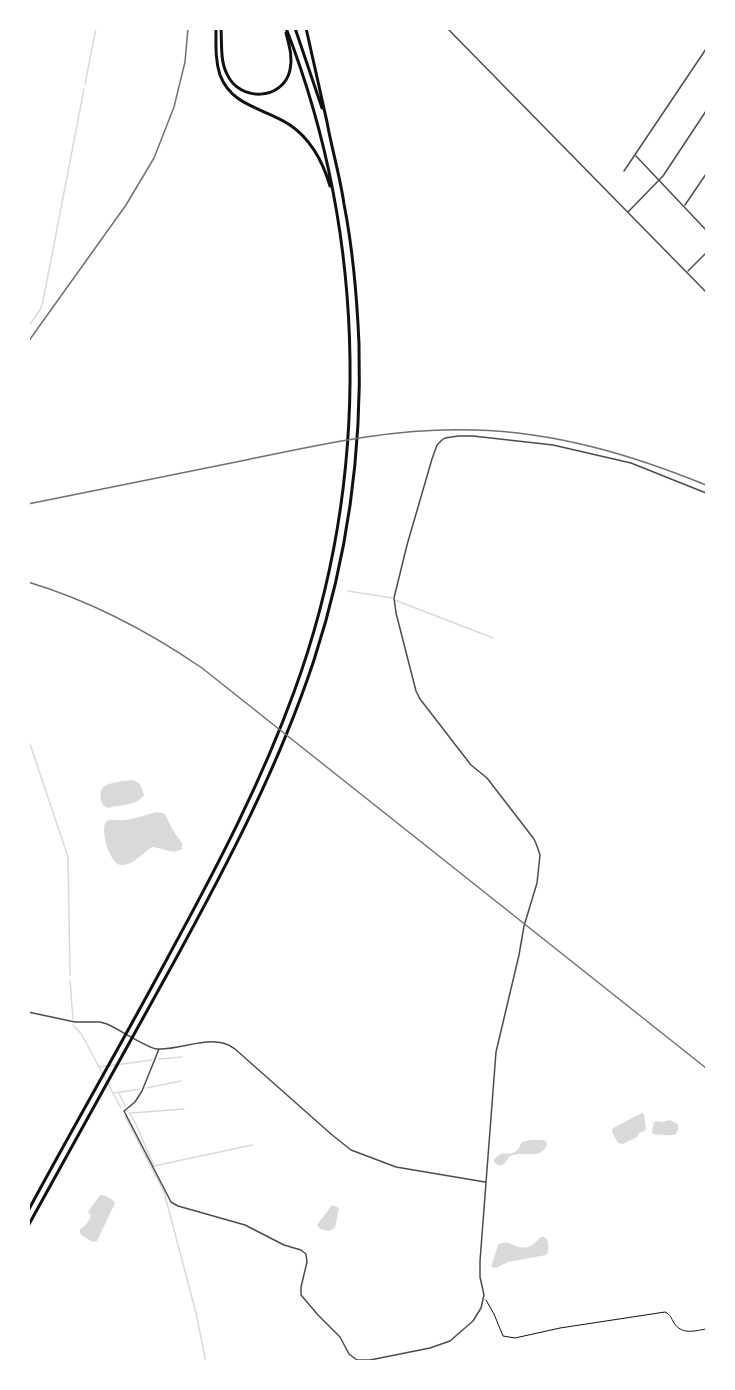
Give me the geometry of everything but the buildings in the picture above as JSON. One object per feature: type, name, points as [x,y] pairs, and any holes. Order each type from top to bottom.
[{"type":"highway","points":[[216,28],[218,68],[225,87],[240,101],[285,122],[307,139],[324,167],[335,201]]},
{"type":"highway","points":[[221,28],[224,67],[230,80],[243,92],[259,95],[276,89],[288,75],[291,54],[286,28]]},
{"type":"highway","points":[[28,1211],[214,872],[248,802],[302,672],[322,603],[337,530],[347,454],[351,359],[349,308],[335,201],[318,125],[286,28]]},
{"type":"highway","points":[[295,28],[326,121]]},
{"type":"highway","points":[[28,1226],[225,867],[255,807],[289,729],[314,658],[335,583],[347,520],[355,453],[359,343],[353,261],[344,202],[306,28]]},
{"type":"street","points":[[447,28],[706,292]]},
{"type":"street","points":[[624,171],[706,49]]},
{"type":"street","points":[[628,212],[658,181],[706,111]]},
{"type":"street","points":[[636,155],[637,159],[706,230]]},
{"type":"street","points":[[684,206],[706,174]]},
{"type":"street","points":[[687,271],[706,253]]},
{"type":"street","points":[[159,1049],[142,1091],[135,1102],[124,1111],[169,1199],[178,1206],[245,1225],[306,1254],[307,1262],[301,1295],[340,1337],[351,1356],[357,1360],[370,1360],[444,1343],[476,1317],[484,1295],[480,1269],[496,1052],[524,926],[537,883],[540,855],[524,826],[487,778],[471,765],[456,747],[416,691],[394,598],[407,545],[432,459],[440,442],[450,437],[472,436],[544,443],[631,463],[706,493]]},
{"type":"street","points":[[28,1011],[75,1022],[107,1024],[159,1049],[213,1042],[226,1044],[351,1150],[396,1167],[486,1182]]},
{"type":"path","points":[[484,1295],[503,1336],[511,1338],[665,1312],[670,1314],[675,1325],[682,1330],[690,1332],[706,1329]]},
{"type":"shaded area","points":[[132,780],[139,783],[141,787],[144,795],[141,799],[137,802],[108,808],[103,805],[101,791],[103,787]]},
{"type":"shaded area","points":[[157,812],[165,814],[182,843],[182,849],[172,851],[153,847],[126,865],[117,863],[106,845],[104,830],[107,821],[129,819]]},
{"type":"shaded area","points":[[642,1113],[646,1130],[623,1144],[618,1143],[612,1132],[613,1128]]},
{"type":"shaded area","points":[[670,1120],[678,1124],[676,1134],[656,1135],[652,1133],[654,1122]]},
{"type":"shaded area","points":[[546,1141],[547,1145],[540,1153],[515,1154],[502,1165],[494,1162],[497,1156],[513,1153],[522,1142]]},
{"type":"shaded area","points":[[100,1195],[108,1197],[115,1203],[97,1241],[93,1242],[81,1235],[80,1229],[88,1221],[91,1215],[88,1212]]},
{"type":"shaded area","points":[[332,1205],[339,1208],[335,1228],[329,1231],[320,1229],[317,1225]]},
{"type":"shaded area","points":[[541,1237],[548,1241],[546,1255],[508,1262],[496,1268],[491,1267],[498,1245],[506,1242],[524,1248]]},
{"type":"waterway","points":[[85,84],[96,28]]},
{"type":"waterway","points":[[28,327],[40,310],[43,301],[84,89]]},
{"type":"waterway","points":[[28,367],[28,373]]},
{"type":"waterway","points":[[348,591],[392,598]]},
{"type":"waterway","points":[[395,600],[493,638]]},
{"type":"waterway","points":[[28,738],[68,857],[70,975]]},
{"type":"waterway","points":[[70,981],[73,1019]]},
{"type":"waterway","points":[[73,1025],[82,1035],[121,1108]]},
{"type":"waterway","points":[[159,1059],[182,1057]]},
{"type":"waterway","points":[[99,1067],[152,1060]]},
{"type":"waterway","points":[[146,1088],[181,1081]]},
{"type":"waterway","points":[[114,1093],[140,1089]]},
{"type":"waterway","points":[[119,1093],[125,1106]]},
{"type":"waterway","points":[[131,1113],[184,1109]]},
{"type":"waterway","points":[[129,1113],[154,1166],[252,1145]]},
{"type":"waterway","points":[[125,1116],[164,1192],[196,1313],[206,1362]]},
{"type":"railway","points":[[28,342],[126,205],[154,158],[174,107],[185,62],[188,28]]},
{"type":"railway","points":[[28,504],[331,443],[388,434],[445,430],[504,432],[564,440],[622,455],[706,485]]},
{"type":"railway","points":[[28,582],[74,598],[118,618],[202,668],[706,1068]]}]
